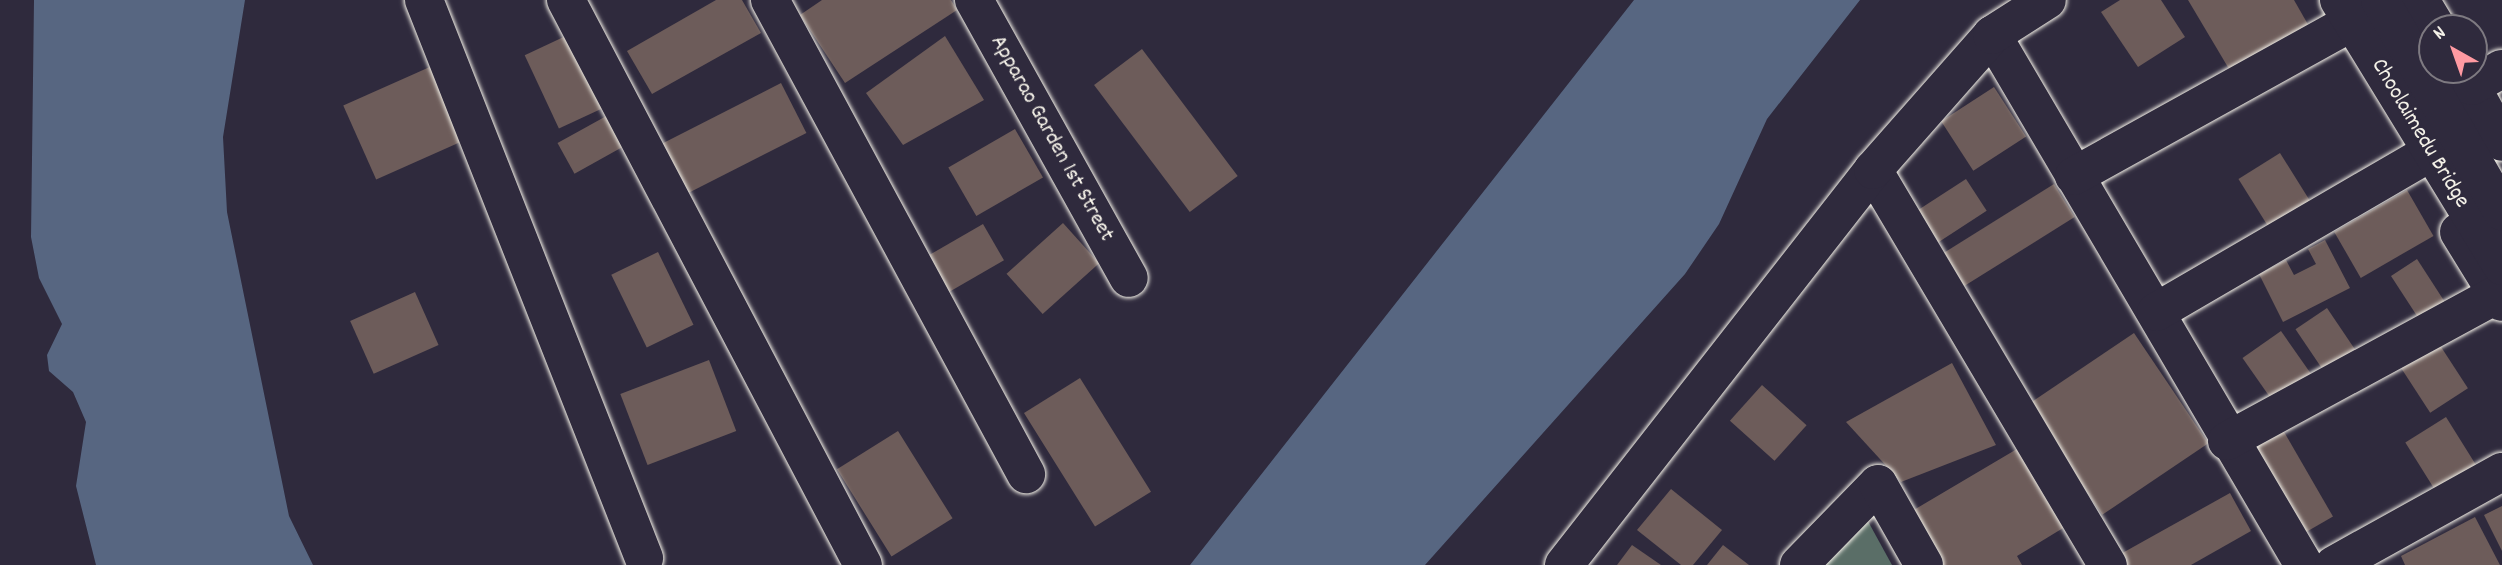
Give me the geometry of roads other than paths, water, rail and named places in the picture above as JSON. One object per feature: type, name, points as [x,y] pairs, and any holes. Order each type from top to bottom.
[{"type":"street","points":[[424,0],[645,558]]},
{"type":"street","points":[[566,0],[863,565]]},
{"type":"street","points":[[770,0],[1026,474]]},
{"type":"street","name":"Apparao Garden 1st Street","points":[[974,0],[1129,278]]},
{"type":"street","points":[[1564,565],[1873,170],[1993,36],[2047,0]]},
{"type":"street","points":[[2380,0],[2502,211]]},
{"type":"street","points":[[2074,176],[2333,10],[2415,161],[2500,287],[2227,441]]},
{"type":"street","name":"Choolaimedu Bridge","points":[[2333,10],[2500,287]]},
{"type":"street","points":[[1993,36],[2156,312],[2227,441],[2304,565]]},
{"type":"street","points":[[2482,84],[2502,142]]},
{"type":"street","points":[[2156,312],[2415,161]]},
{"type":"street","points":[[1873,170],[2108,565]]},
{"type":"street","points":[[2334,565],[2502,472]]},
{"type":"street","points":[[1799,565],[1878,484],[1924,565]]},
{"type":"water","points":[[34,0],[245,0],[223,137],[227,212],[289,516],[313,565],[96,565],[76,486],[86,422],[73,392],[49,371],[47,355],[62,324],[39,278],[31,237]]},
{"type":"water","points":[[1634,0],[1860,0],[1767,119],[1719,224],[1685,274],[1425,565],[1190,565]]}]
